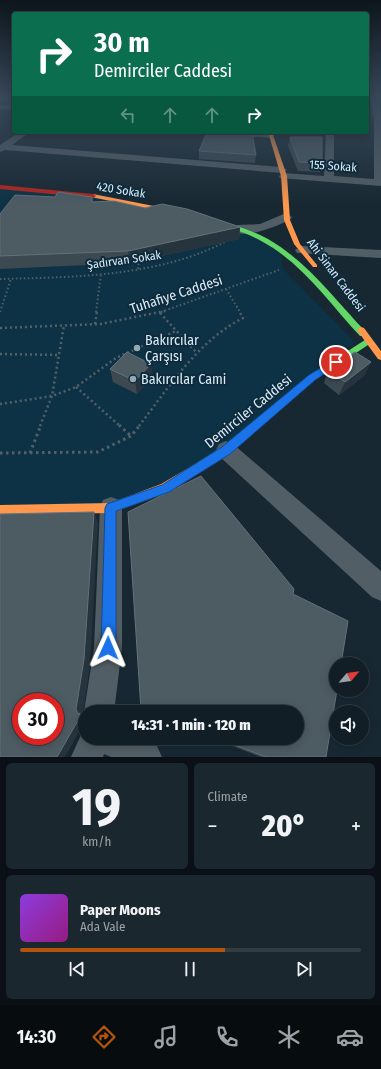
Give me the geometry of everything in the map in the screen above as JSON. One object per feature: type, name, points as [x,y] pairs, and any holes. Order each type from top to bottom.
[{"type":"street","points":[[3,145],[22,134]]},
{"type":"street","name":"Ahi Sinan Caddesi","points":[[271,134],[283,173],[286,217],[297,244],[349,311],[366,337],[381,356]]},
{"type":"street","points":[[329,179],[330,134]]},
{"type":"street","points":[[380,134],[380,183]]},
{"type":"street","name":"155 Sokak","points":[[3,145],[380,183]]},
{"type":"street","name":"420 Sokak","points":[[0,187],[41,190],[113,200],[194,217],[259,236],[274,245],[297,264],[342,314],[366,337]]},
{"type":"street","points":[[240,230],[262,228],[286,217]]},
{"type":"street","points":[[302,250],[381,254]]},
{"type":"street","name":"Demirciler Caddesi","points":[[0,510],[111,508],[165,488],[226,450],[312,378],[366,337]]},
{"type":"street","points":[[226,450],[381,588]]},
{"type":"street","points":[[100,705],[108,648],[111,508]]},
{"type":"street","points":[[87,757],[92,745]]},
{"type":"street","points":[[121,745],[146,757]]},
{"type":"path","name":"Şadırvan Sokak","points":[[0,279],[101,274],[138,269],[184,259],[218,248],[240,230]]},
{"type":"path","points":[[138,269],[139,255]]},
{"type":"path","name":"Tuhafiye Caddesi","points":[[0,328],[96,324],[133,320],[160,313],[283,269]]},
{"type":"path","points":[[96,324],[101,274]]},
{"type":"path","points":[[0,312],[11,279]]},
{"type":"path","points":[[0,452],[98,452],[131,436],[196,353],[232,323],[243,318],[226,289]]},
{"type":"path","points":[[160,313],[196,353]]},
{"type":"path","points":[[30,453],[52,396],[64,325]]},
{"type":"path","points":[[0,404],[52,396],[76,387],[116,358],[176,331]]},
{"type":"path","points":[[0,354],[60,355]]},
{"type":"path","points":[[76,387],[131,436]]},
{"type":"shaded area","points":[[0,187],[113,200],[259,236],[281,255],[283,269],[355,342],[226,450],[111,508],[0,510]]},
{"type":"building","points":[[206,134],[252,134],[256,155],[199,151]]},
{"type":"building","points":[[290,137],[322,137],[322,163],[299,162]]},
{"type":"building","points":[[58,192],[92,197],[92,202],[114,201],[145,208],[162,204],[187,209],[240,227],[128,251],[0,256],[0,214],[15,195],[55,197]]},
{"type":"building","points":[[127,352],[151,364],[135,381],[110,369]]},
{"type":"building","points":[[355,352],[371,362],[345,382],[328,370]]},
{"type":"building","points":[[201,476],[294,589],[293,594],[348,621],[342,657],[329,657],[329,697],[336,697],[335,705],[329,705],[329,739],[326,757],[266,757],[234,745],[304,745],[304,705],[141,705],[128,512]]},
{"type":"building","points":[[94,512],[84,659],[76,709],[78,720],[64,745],[64,693],[12,693],[12,745],[64,745],[57,757],[0,757],[0,514]]},
{"type":"traffic: fast","points":[[210,221],[252,234],[265,240],[293,259],[363,334]]},
{"type":"traffic: fast","points":[[202,465],[226,450],[312,378],[368,341]]},
{"type":"traffic: slow","points":[[271,134],[284,176],[287,220],[297,244],[315,266]]},
{"type":"traffic: slow","points":[[93,196],[179,213]]},
{"type":"traffic: slow","points":[[361,330],[381,357]]},
{"type":"traffic: slow","points":[[0,510],[111,508],[165,488],[202,465]]},
{"type":"traffic: jam","points":[[0,187],[93,196]]},
{"type":"place","name":"Bakırcılar Çarşısı","points":[[137,348]]},
{"type":"place","name":"Bakırcılar Cami","points":[[133,379]]},
{"type":"route","points":[[108,648],[111,508],[165,488],[226,450],[312,378],[336,362]]}]
